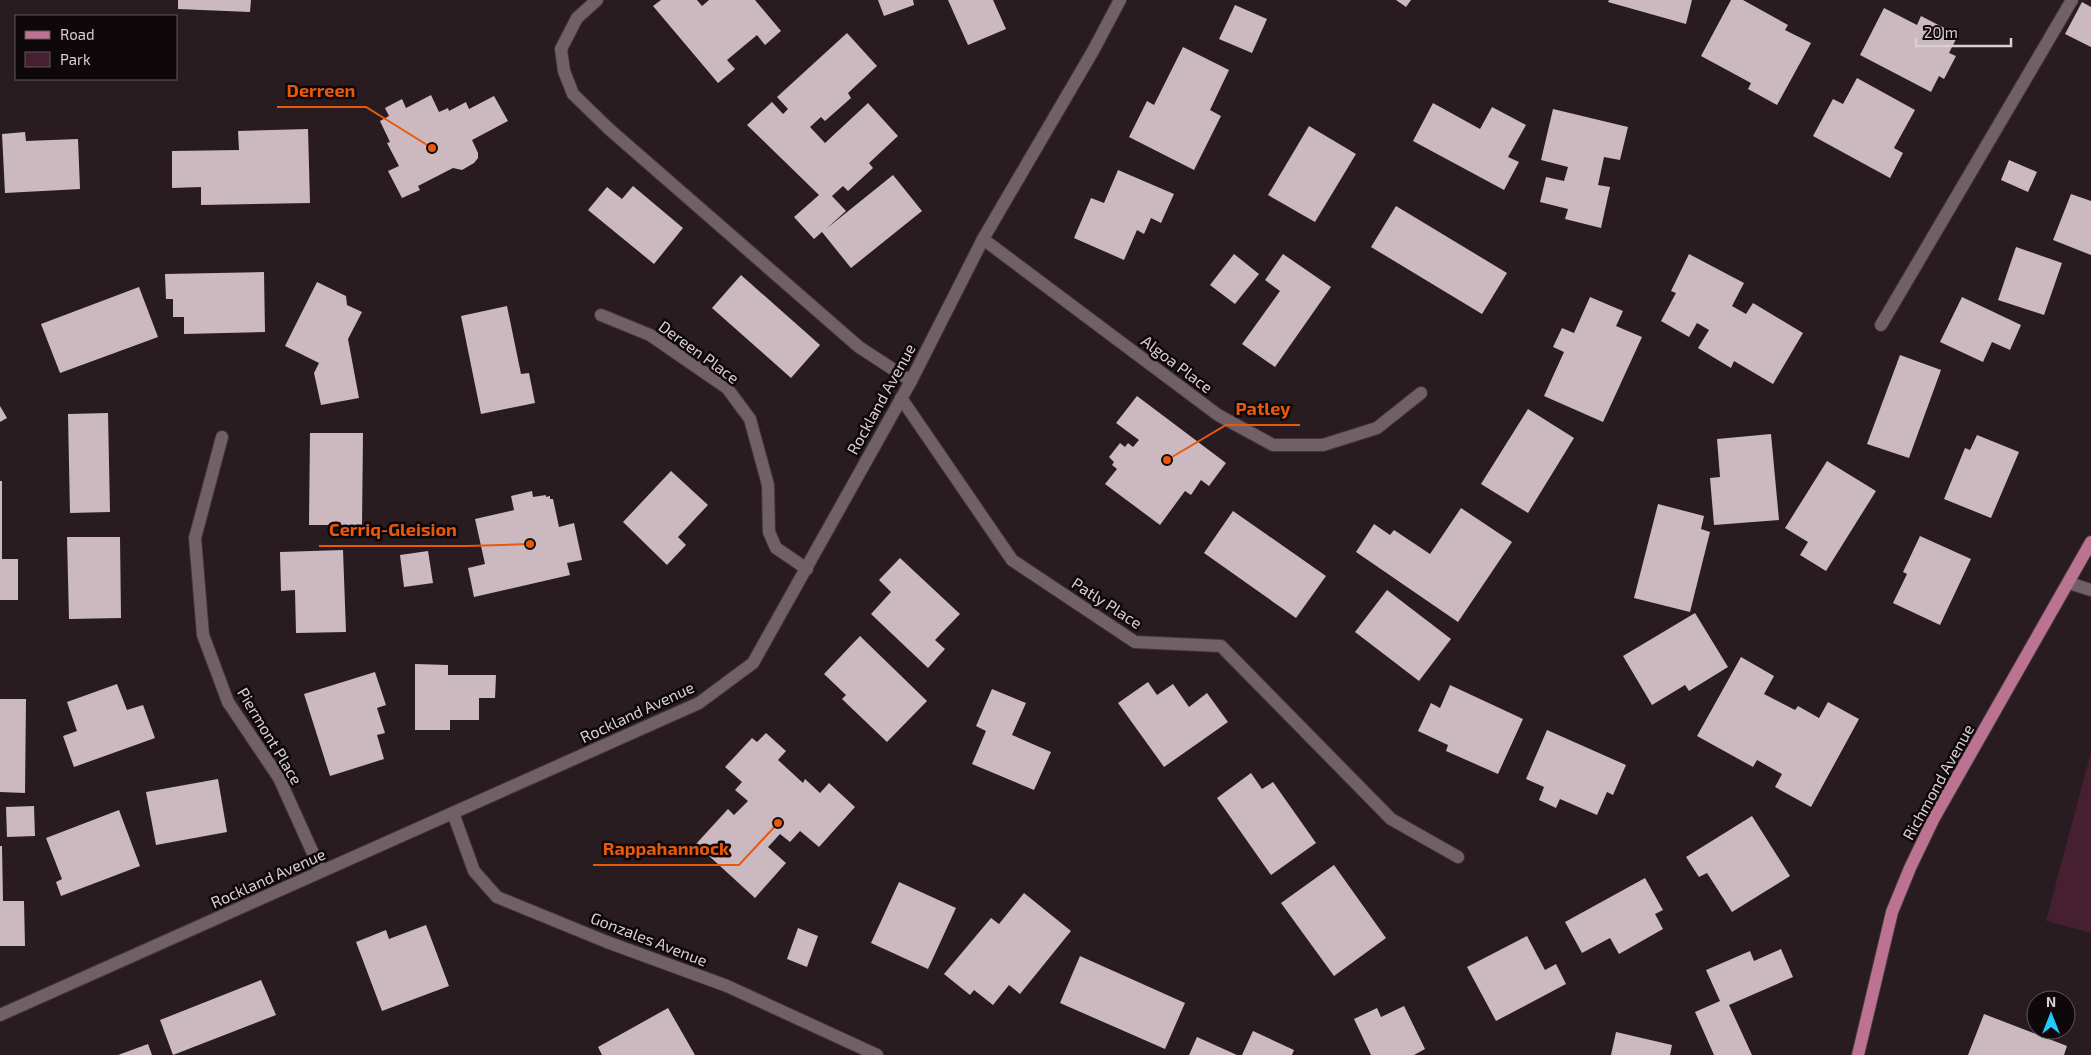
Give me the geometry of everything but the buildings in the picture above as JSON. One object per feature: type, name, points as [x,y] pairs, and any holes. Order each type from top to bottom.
[{"type":"main road","name":"Richmond Avenue","points":[[1858,1055],[1892,912],[1910,868],[1934,818],[2091,542]]},
{"type":"street","points":[[597,0],[577,18],[561,49],[564,71],[573,94],[609,129],[859,347],[911,381]]},
{"type":"street","name":"Rockland Avenue","points":[[0,1015],[699,703],[753,662],[911,381],[983,239],[1093,51],[1120,0]]},
{"type":"street","points":[[1881,325],[2072,0]]},
{"type":"street","name":"Algoa Place","points":[[983,239],[1218,415],[1272,445],[1323,445],[1377,428],[1422,393]]},
{"type":"street","name":"Dereen Place","points":[[601,316],[650,335],[727,388],[750,419],[768,485],[769,532],[776,548],[807,569]]},
{"type":"street","name":"Patly Place","points":[[901,398],[1012,560],[1135,642],[1221,646],[1391,819],[1458,857]]},
{"type":"street","name":"Piermont Place","points":[[222,437],[194,538],[203,635],[228,702],[279,778],[321,872]]},
{"type":"street","points":[[2068,583],[2091,590]]},
{"type":"street","name":"Gonzales Avenue","points":[[453,813],[474,872],[497,898],[607,942],[727,986],[877,1055]]},
{"type":"green space","points":[[2091,752],[2091,933],[2046,921]]},
{"type":"place","name":"Derreen","points":[[432,148]]},
{"type":"place","name":"Patley","points":[[1167,460]]},
{"type":"place","name":"Cerriq-Gleision","points":[[530,544]]},
{"type":"place","name":"Rappahannock","points":[[778,823]]}]
